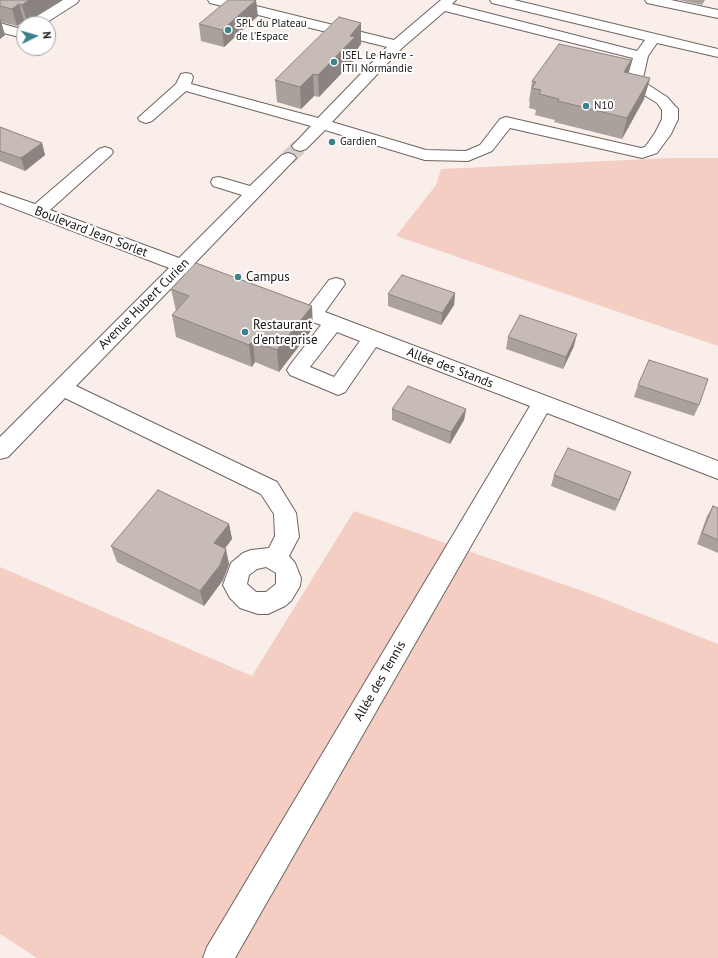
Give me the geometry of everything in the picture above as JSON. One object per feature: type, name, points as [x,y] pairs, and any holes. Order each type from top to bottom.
[{"type":"street","points":[[47,16],[72,0]]},
{"type":"street","points":[[215,0],[397,46]]},
{"type":"street","points":[[497,0],[718,53]]},
{"type":"street","points":[[652,0],[718,14]]},
{"type":"street","points":[[446,3],[641,56]]},
{"type":"street","name":"Avenue Hubert Curien","points":[[0,451],[397,46],[446,3]]},
{"type":"street","points":[[0,28],[16,30]]},
{"type":"street","points":[[6,40],[16,34]]},
{"type":"street","points":[[146,118],[185,81],[425,155],[468,156],[486,148],[506,122],[642,153],[651,150],[663,134],[670,119],[670,109],[662,100],[638,84],[635,78],[641,56],[654,37]]},
{"type":"street","points":[[38,211],[105,152]]},
{"type":"street","points":[[219,182],[254,193]]},
{"type":"street","name":"Boulevard Jean Sorlet","points":[[0,197],[182,266]]},
{"type":"street","points":[[182,266],[236,287]]},
{"type":"street","points":[[313,315],[336,284]]},
{"type":"street","name":"Allée des Stands","points":[[264,297],[334,322],[372,338],[718,470]]},
{"type":"street","points":[[334,322],[297,370],[338,387],[372,338]]},
{"type":"street","points":[[62,388],[269,488],[285,513],[287,537],[275,559]]},
{"type":"street","name":"Allée des Tennis","points":[[218,958],[542,403]]},
{"type":"shaded area","points":[[669,158],[718,158],[718,346],[396,236],[436,185],[441,169]]},
{"type":"shaded area","points":[[354,511],[591,594],[718,644],[718,958],[37,958],[0,934],[0,567],[252,676]]},
{"type":"building","points":[[0,0],[29,0],[12,9],[0,6]]},
{"type":"building","points":[[228,0],[256,0],[222,30],[199,24]]},
{"type":"building","points":[[339,17],[361,23],[350,36],[355,37],[318,75],[313,74],[300,87],[275,80]]},
{"type":"building","points":[[559,44],[631,60],[624,72],[650,78],[627,118],[558,101],[559,99],[539,94],[541,90],[532,88],[536,82],[532,81]]},
{"type":"building","points":[[0,127],[42,143],[21,158],[0,151]]},
{"type":"building","points":[[196,263],[312,306],[277,350],[253,341],[249,345],[172,315],[189,296],[171,289]]},
{"type":"building","points":[[402,275],[455,293],[442,313],[388,294]]},
{"type":"building","points":[[520,315],[577,334],[566,357],[508,337]]},
{"type":"building","points":[[649,360],[708,379],[699,405],[638,385]]},
{"type":"building","points":[[408,386],[466,409],[451,432],[392,409]]},
{"type":"building","points":[[568,448],[631,472],[619,500],[554,475]]},
{"type":"building","points":[[158,490],[229,524],[214,543],[226,549],[220,565],[200,591],[111,546]]},
{"type":"building","points":[[713,506],[718,508],[718,540],[702,533]]},
{"type":"tunnel","points":[[288,158],[300,146]]},
{"type":"place","name":"SPL du Plateau de l'Espace","points":[[228,30]]},
{"type":"place","name":"ISEL Le Havre - ITII Normandie","points":[[334,62]]},
{"type":"place","name":"N10","points":[[586,106]]},
{"type":"place","name":"Gardien","points":[[332,142]]},
{"type":"place","name":"Campus","points":[[238,277]]},
{"type":"place","name":"Restaurant d'entreprise","points":[[245,332]]}]
